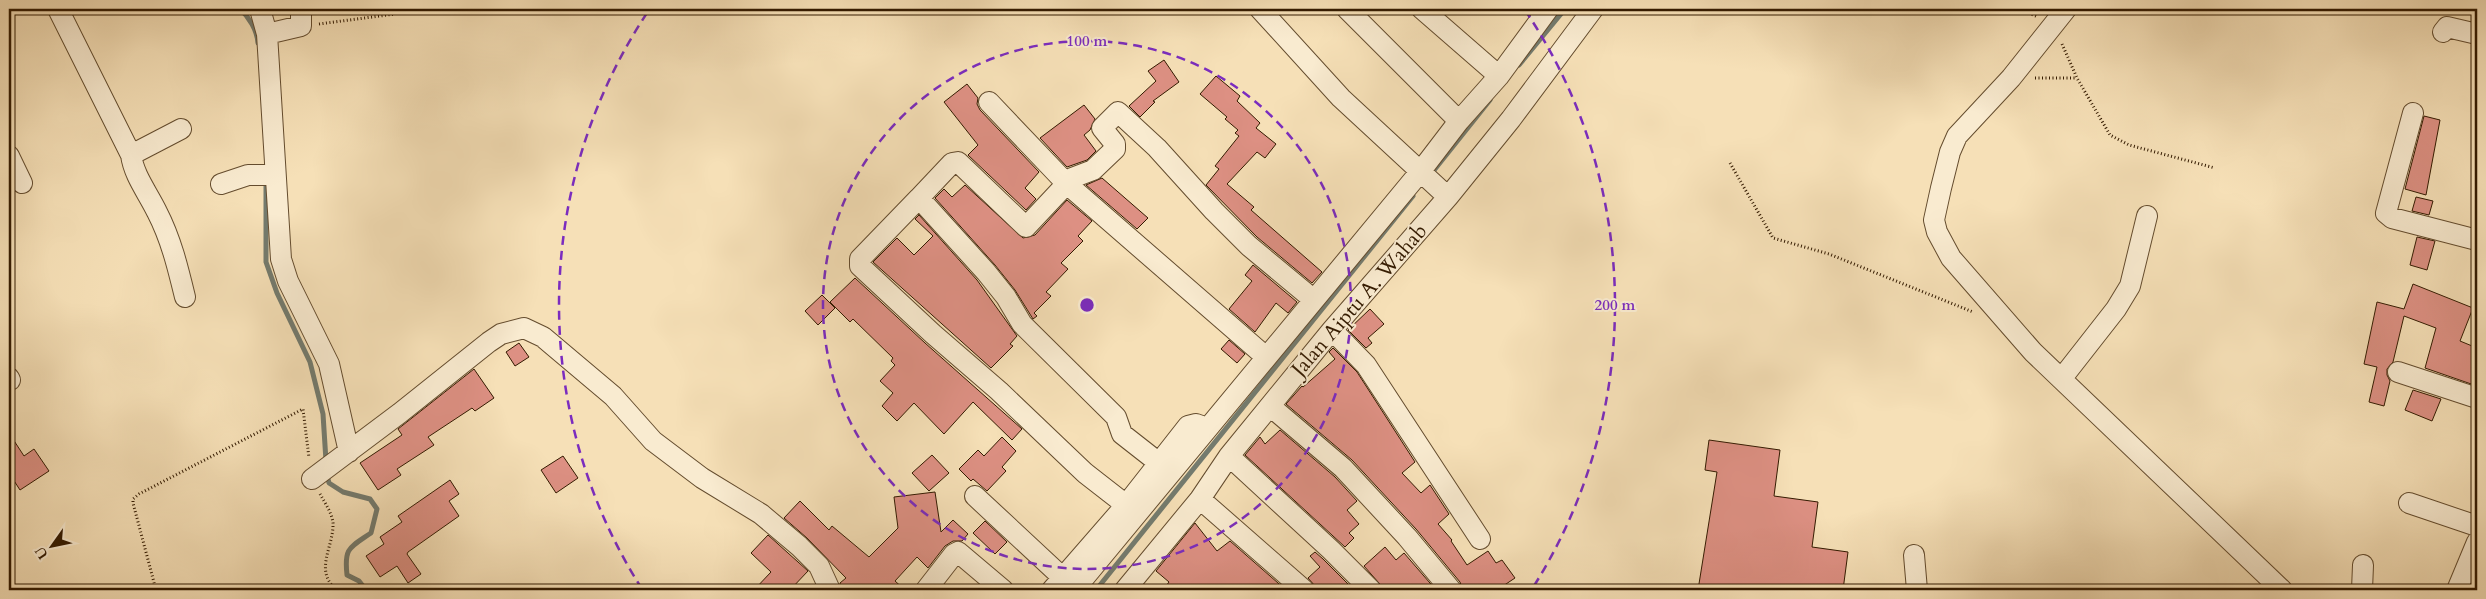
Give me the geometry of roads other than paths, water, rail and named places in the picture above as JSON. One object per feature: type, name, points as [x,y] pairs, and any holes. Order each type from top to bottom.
[{"type":"street","points":[[58,9],[131,155],[135,170],[166,231],[177,263],[185,297]]},
{"type":"street","points":[[260,9],[267,34],[271,175],[281,258],[288,280],[329,364],[349,452]]},
{"type":"street","points":[[1260,9],[1341,98],[1446,195]]},
{"type":"street","points":[[1347,9],[1459,121]]},
{"type":"street","points":[[1422,9],[1500,76]]},
{"type":"street","points":[[1063,586],[1207,428],[1423,174],[1459,121],[1500,76],[1548,9]]},
{"type":"street","name":"Jalan Aiptu A. Wahab","points":[[1125,590],[1200,499],[1229,456],[1332,330],[1511,120],[1593,9]]},
{"type":"street","points":[[2066,9],[2012,78],[1957,136],[1950,152],[1941,188],[1935,226],[1951,258],[2007,324],[2282,590]]},
{"type":"street","points":[[267,34],[301,17]]},
{"type":"street","points":[[2443,32],[2447,27],[2477,34]]},
{"type":"street","points":[[989,102],[1067,184],[1266,357]]},
{"type":"street","points":[[1126,505],[1085,473],[999,391],[933,334],[860,266],[860,259],[952,163],[958,162],[1026,226],[1075,176],[1093,170],[1115,149],[1115,144],[1102,128],[1118,112],[1157,148],[1214,211],[1249,246],[1314,300]]},
{"type":"street","points":[[2413,114],[2386,213],[2392,218],[2477,240]]},
{"type":"street","points":[[131,155],[181,129]]},
{"type":"street","points":[[9,156],[22,183]]},
{"type":"street","points":[[221,184],[248,175],[271,175]]},
{"type":"street","points":[[919,198],[986,272],[1006,297],[1022,324],[1116,417],[1122,434],[1158,463]]},
{"type":"street","points":[[2062,378],[2116,308],[2130,286],[2147,216]]},
{"type":"street","points":[[320,474],[495,338],[514,330],[529,330],[543,337],[613,396],[653,441],[672,456],[761,514],[799,546],[819,566],[830,590]]},
{"type":"street","points":[[1332,330],[1366,365],[1480,539]]},
{"type":"street","points":[[2398,372],[2477,398]]},
{"type":"street","points":[[1270,406],[1343,468],[1407,537],[1451,590]]},
{"type":"street","points":[[1063,586],[1188,426],[1196,424],[1207,428]]},
{"type":"street","points":[[1229,456],[1332,550],[1371,590]]},
{"type":"street","points":[[975,496],[1063,586]]},
{"type":"street","points":[[1200,499],[1304,590]]},
{"type":"street","points":[[2409,504],[2477,526]]},
{"type":"street","points":[[2457,590],[2477,542]]},
{"type":"street","points":[[926,590],[954,554],[958,552],[1004,590]]},
{"type":"street","points":[[1914,555],[1917,590]]},
{"type":"street","points":[[2362,590],[2363,565]]},
{"type":"waterway","points":[[240,9],[252,24],[258,43]]},
{"type":"waterway","points":[[1519,65],[1565,9]]},
{"type":"waterway","points":[[1431,174],[1490,100]]},
{"type":"waterway","points":[[266,178],[266,262],[277,293],[310,362],[323,414],[326,461]]},
{"type":"waterway","points":[[1096,590],[1413,196]]},
{"type":"waterway","points":[[327,475],[329,483],[343,492],[370,499],[377,509],[371,533],[353,546],[346,559],[347,575],[359,581],[366,590]]}]
